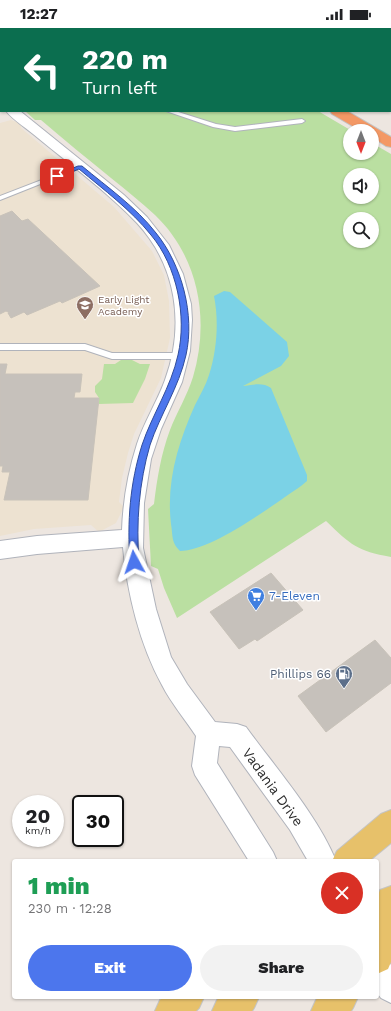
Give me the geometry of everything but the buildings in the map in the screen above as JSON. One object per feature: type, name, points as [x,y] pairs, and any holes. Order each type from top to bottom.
[{"type":"highway","points":[[339,112],[360,124]]},
{"type":"highway","points":[[379,135],[391,143]]},
{"type":"main road","points":[[349,859],[391,824]]},
{"type":"main road","points":[[379,950],[391,901]]},
{"type":"main road","points":[[379,962],[391,949]]},
{"type":"main road","points":[[171,1011],[186,999]]},
{"type":"main road","points":[[228,1011],[241,999]]},
{"type":"main road","points":[[327,1011],[340,999]]},
{"type":"street","points":[[9,114],[33,127],[119,199],[145,224],[170,259],[182,298],[185,334],[182,356],[173,382],[154,424],[141,462],[136,487],[132,538],[134,562],[152,636],[174,685],[210,733],[204,766],[263,859]]},
{"type":"street","points":[[0,550],[37,545],[132,538]]},
{"type":"street","name":"Vadania Drive","points":[[210,733],[237,736],[299,821],[322,859]]},
{"type":"street","points":[[379,973],[391,988]]},
{"type":"lane","points":[[172,112],[215,126],[235,129],[302,121]]},
{"type":"lane","points":[[0,198],[80,167]]},
{"type":"lane","points":[[0,347],[86,347],[112,356],[182,356]]},
{"type":"shaded area","name":"Early Light Academy","points":[[11,120],[22,124],[21,128],[114,207],[152,251],[164,275],[169,301],[170,338],[161,378],[134,434],[128,453],[122,478],[119,502],[124,507],[116,523],[99,532],[91,525],[34,529],[0,536],[0,123]]},
{"type":"green space","points":[[26,112],[320,112],[343,126],[343,160],[379,160],[379,147],[391,154],[391,557],[379,555],[355,546],[326,521],[177,618],[164,588],[158,569],[151,566],[148,509],[154,504],[164,448],[170,430],[191,384],[198,355],[200,312],[197,290],[191,270],[182,250],[170,232],[155,215],[41,120],[35,120]]},
{"type":"green space","points":[[130,359],[140,364],[150,364],[145,379],[133,403],[99,404],[99,398],[95,392],[95,386],[102,379],[104,364],[115,364],[121,360]]},
{"type":"water","points":[[224,291],[230,292],[287,342],[289,356],[281,366],[243,386],[261,384],[271,388],[307,475],[307,481],[242,526],[208,544],[193,549],[180,551],[174,542],[172,535],[170,493],[172,478],[183,434],[212,365],[217,325],[214,296]]},
{"type":"place","name":"Early Light Academy","points":[[85,320]]},
{"type":"place","name":"7-Eleven","points":[[256,611]]},
{"type":"place","name":"Phillips 66","points":[[344,689]]},
{"type":"route","points":[[57,176],[80,167],[135,213],[154,234],[170,259],[179,284],[182,298],[185,334],[182,356],[173,382],[146,444],[136,487],[132,538],[134,562]]}]
